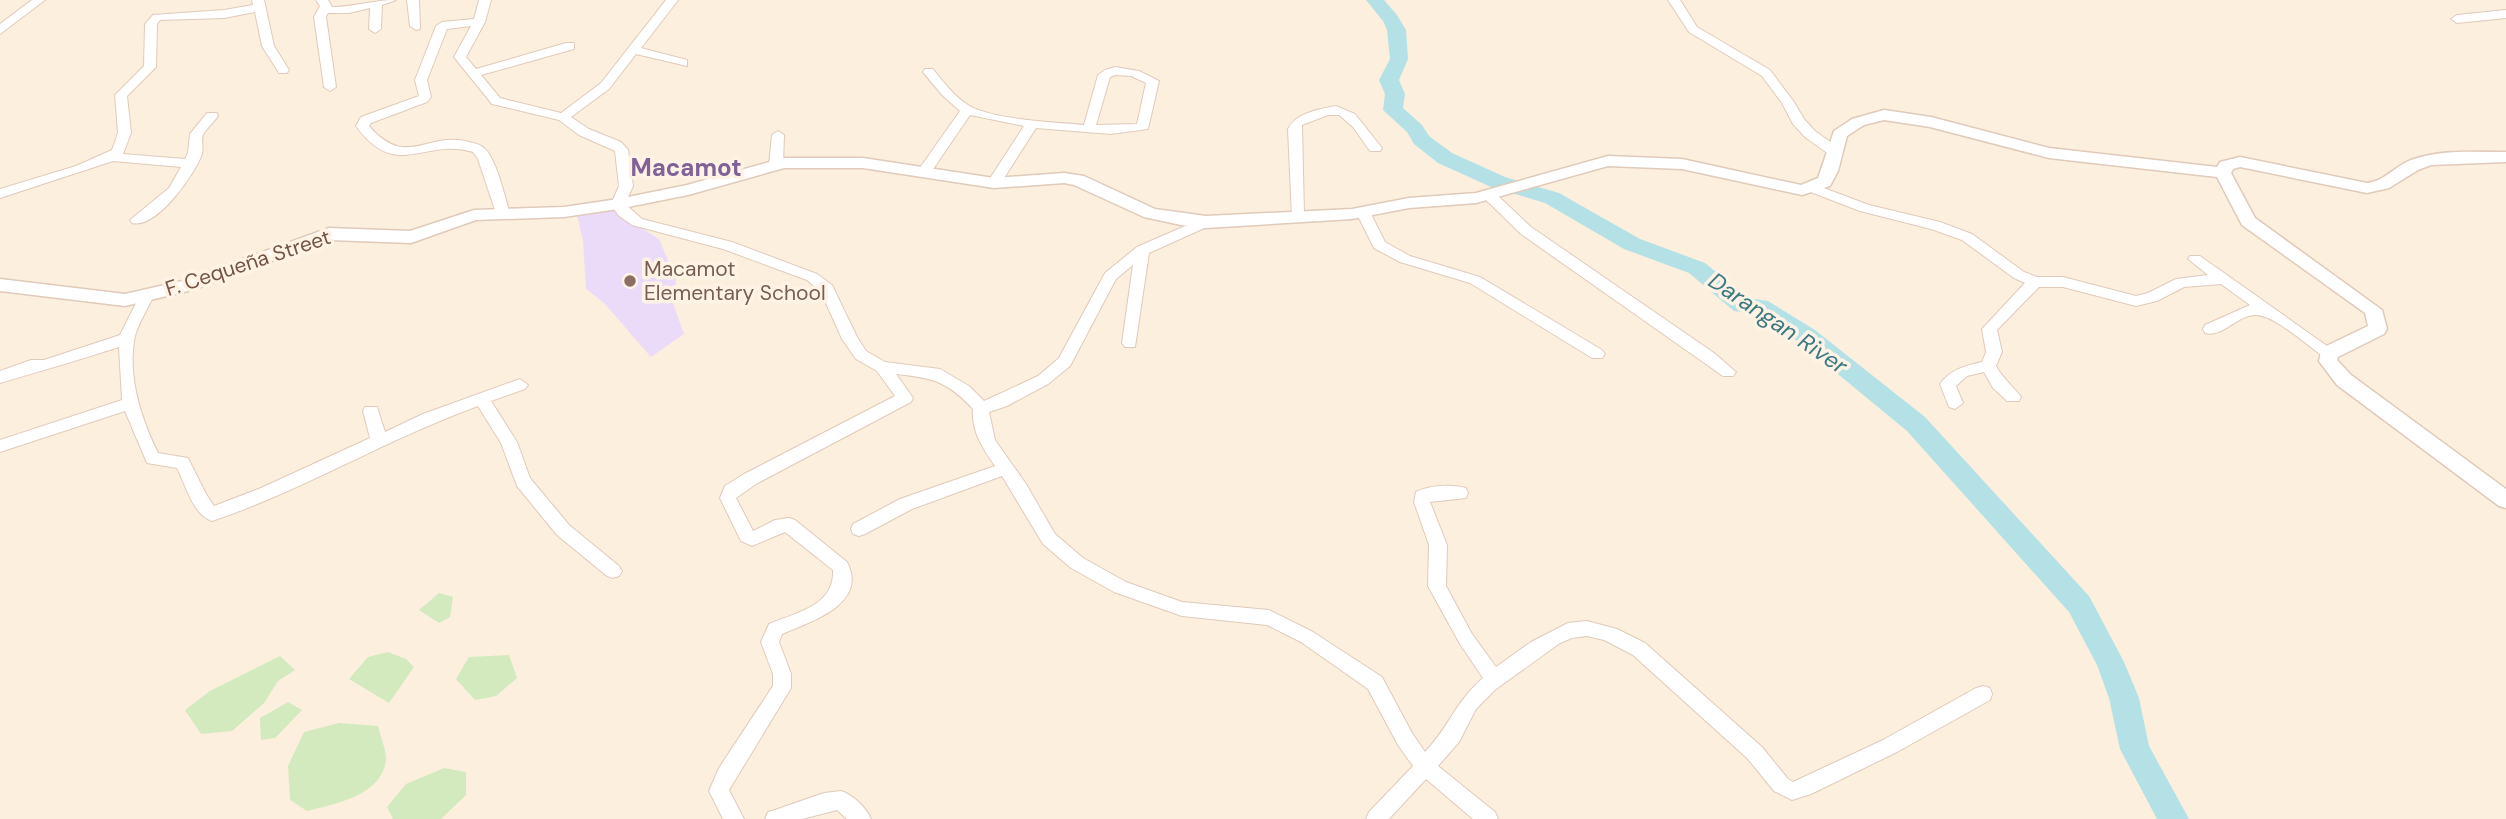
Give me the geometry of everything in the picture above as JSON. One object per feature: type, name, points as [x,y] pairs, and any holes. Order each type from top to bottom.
[{"type":"street","points":[[324,3],[329,10],[349,10],[390,0]]},
{"type":"street","points":[[414,0],[416,26]]},
{"type":"street","points":[[485,0],[479,22],[460,57],[496,101],[563,117],[584,132],[616,145],[621,150],[626,186],[625,194],[618,204],[623,212],[637,222],[737,248],[812,277],[827,289],[850,339],[861,355],[882,367],[935,373],[964,390],[981,408],[980,418],[986,442],[1049,539],[1077,564],[1120,587],[1182,609],[1269,618],[1307,637],[1375,683],[1405,739],[1424,766],[1488,819]]},
{"type":"street","points":[[563,117],[605,86],[672,0]]},
{"type":"street","points":[[1674,0],[1693,29],[1766,73],[1788,102],[1798,121],[1810,134],[1835,152]]},
{"type":"street","points":[[0,30],[46,2]]},
{"type":"street","points":[[324,3],[320,18],[330,87]]},
{"type":"street","points":[[0,194],[94,165],[117,153],[124,140],[121,95],[150,67],[153,20],[165,15],[224,14],[259,4],[268,46],[283,70]]},
{"type":"street","points":[[375,29],[376,4]]},
{"type":"street","points":[[2457,19],[2506,14]]},
{"type":"street","points":[[479,22],[442,26],[421,80],[425,97],[423,100],[361,124],[370,138],[390,152],[461,145],[478,149],[485,159],[503,213]]},
{"type":"street","points":[[474,73],[570,46]]},
{"type":"street","points":[[633,50],[683,63]]},
{"type":"street","points":[[929,72],[967,110],[993,118],[1032,124],[1090,128],[1136,130],[1143,126],[1153,81],[1116,70],[1108,71],[1104,75],[1090,128]]},
{"type":"street","points":[[1297,215],[1294,129],[1297,123],[1337,109],[1344,110],[1353,117],[1375,148]]},
{"type":"street","points":[[924,172],[967,110]]},
{"type":"street","points":[[137,220],[173,191],[183,178],[187,163],[195,154],[196,134],[212,116]]},
{"type":"street","points":[[1813,188],[1824,182],[1840,134],[1858,122],[1884,116],[1931,122],[2049,153],[2223,173]]},
{"type":"street","points":[[994,183],[1032,124]]},
{"type":"street","points":[[776,165],[778,135]]},
{"type":"street","points":[[109,157],[187,163]]},
{"type":"street","points":[[2223,173],[2226,166],[2240,162],[2367,188],[2381,187],[2417,163],[2444,158],[2506,157]]},
{"type":"street","name":"F. Cequeña Street","points":[[0,285],[125,300],[186,286],[329,233],[411,237],[474,215],[564,212],[618,204],[688,190],[776,165],[863,163],[994,183],[1064,178],[1079,180],[1150,213],[1206,222],[1363,212],[1409,203],[1493,194],[1608,160],[1653,160],[1802,190],[1813,188]]},
{"type":"street","points":[[2223,173],[2248,221],[2373,310],[2378,329],[2329,353]]},
{"type":"street","points":[[1813,188],[1865,208],[1935,225],[1967,237],[2019,275],[2035,282],[2063,282],[2136,301],[2152,297],[2181,282],[2223,279]]},
{"type":"street","points":[[1493,194],[1506,217],[1536,240],[1661,321],[1728,372]]},
{"type":"street","points":[[1363,212],[1379,245],[1405,260],[1475,280],[1597,354]]},
{"type":"street","points":[[981,408],[1001,402],[1043,380],[1065,362],[1110,276],[1142,250],[1206,222]]},
{"type":"street","points":[[1130,343],[1142,250]]},
{"type":"street","points":[[2195,259],[2329,353]]},
{"type":"street","points":[[1988,366],[1994,352],[1989,329],[2035,282]]},
{"type":"street","points":[[147,295],[126,339],[129,404],[153,459],[182,463],[200,500],[212,514],[267,493],[379,440],[520,385]]},
{"type":"street","points":[[2210,329],[2252,309],[2275,316]]},
{"type":"street","points":[[0,377],[31,366],[45,366],[126,339]]},
{"type":"street","points":[[2329,353],[2328,361],[2344,380],[2506,500]]},
{"type":"street","points":[[1988,366],[1998,384],[2013,397]]},
{"type":"street","points":[[1955,403],[1948,384],[1962,372],[1988,366]]},
{"type":"street","points":[[734,819],[719,791],[726,774],[782,688],[782,674],[770,642],[775,629],[827,608],[834,601],[843,577],[841,567],[789,525],[752,539],[747,536],[728,498],[731,491],[750,479],[905,398],[882,367]]},
{"type":"street","points":[[481,398],[509,442],[523,481],[563,530],[613,571]]},
{"type":"street","points":[[0,446],[129,404]]},
{"type":"street","points":[[371,411],[379,440]]},
{"type":"street","points":[[859,529],[906,504],[1005,469]]},
{"type":"street","points":[[1460,493],[1427,494],[1422,497],[1438,545],[1437,586],[1466,639],[1494,678]]},
{"type":"street","points":[[1376,819],[1451,737],[1469,703],[1494,678],[1551,639],[1571,629],[1590,629],[1618,637],[1639,649],[1755,753],[1781,785],[1793,791],[1890,746],[1983,694]]},
{"type":"street","points":[[775,819],[824,802],[841,800],[861,819]]},
{"type":"shaded area","name":"Macamot Elementary School","points":[[615,207],[626,218],[659,239],[676,279],[674,306],[684,334],[651,357],[604,303],[586,289],[583,241],[577,215]]},
{"type":"green space","points":[[439,593],[453,597],[450,617],[439,623],[419,610]]},
{"type":"green space","points":[[388,652],[406,659],[414,667],[389,703],[349,679],[368,657]]},
{"type":"green space","points":[[509,655],[517,678],[496,696],[475,700],[456,679],[469,657]]},
{"type":"green space","points":[[280,656],[295,670],[278,681],[264,703],[232,731],[201,734],[185,710],[210,691]]},
{"type":"green space","points":[[288,702],[302,710],[275,738],[261,740],[260,718]]},
{"type":"green space","points":[[339,723],[378,726],[386,755],[383,772],[367,790],[356,796],[307,811],[290,800],[288,766],[304,732]]},
{"type":"green space","points":[[444,768],[466,772],[466,795],[441,819],[393,819],[387,807],[406,784]]},
{"type":"waterway","name":"Darangan River","points":[[1375,0],[1391,19],[1396,30],[1399,59],[1389,80],[1395,94],[1393,110],[1415,129],[1421,140],[1445,158],[1498,182],[1552,198],[1632,244],[1697,268],[1742,305],[1760,307],[1807,336],[1916,424],[2079,604],[2110,662],[2124,698],[2135,749],[2173,819]]},
{"type":"place","name":"Macamot Elementary School","points":[[630,281]]},
{"type":"district","name":"Macamot","points":[[686,167]]}]
